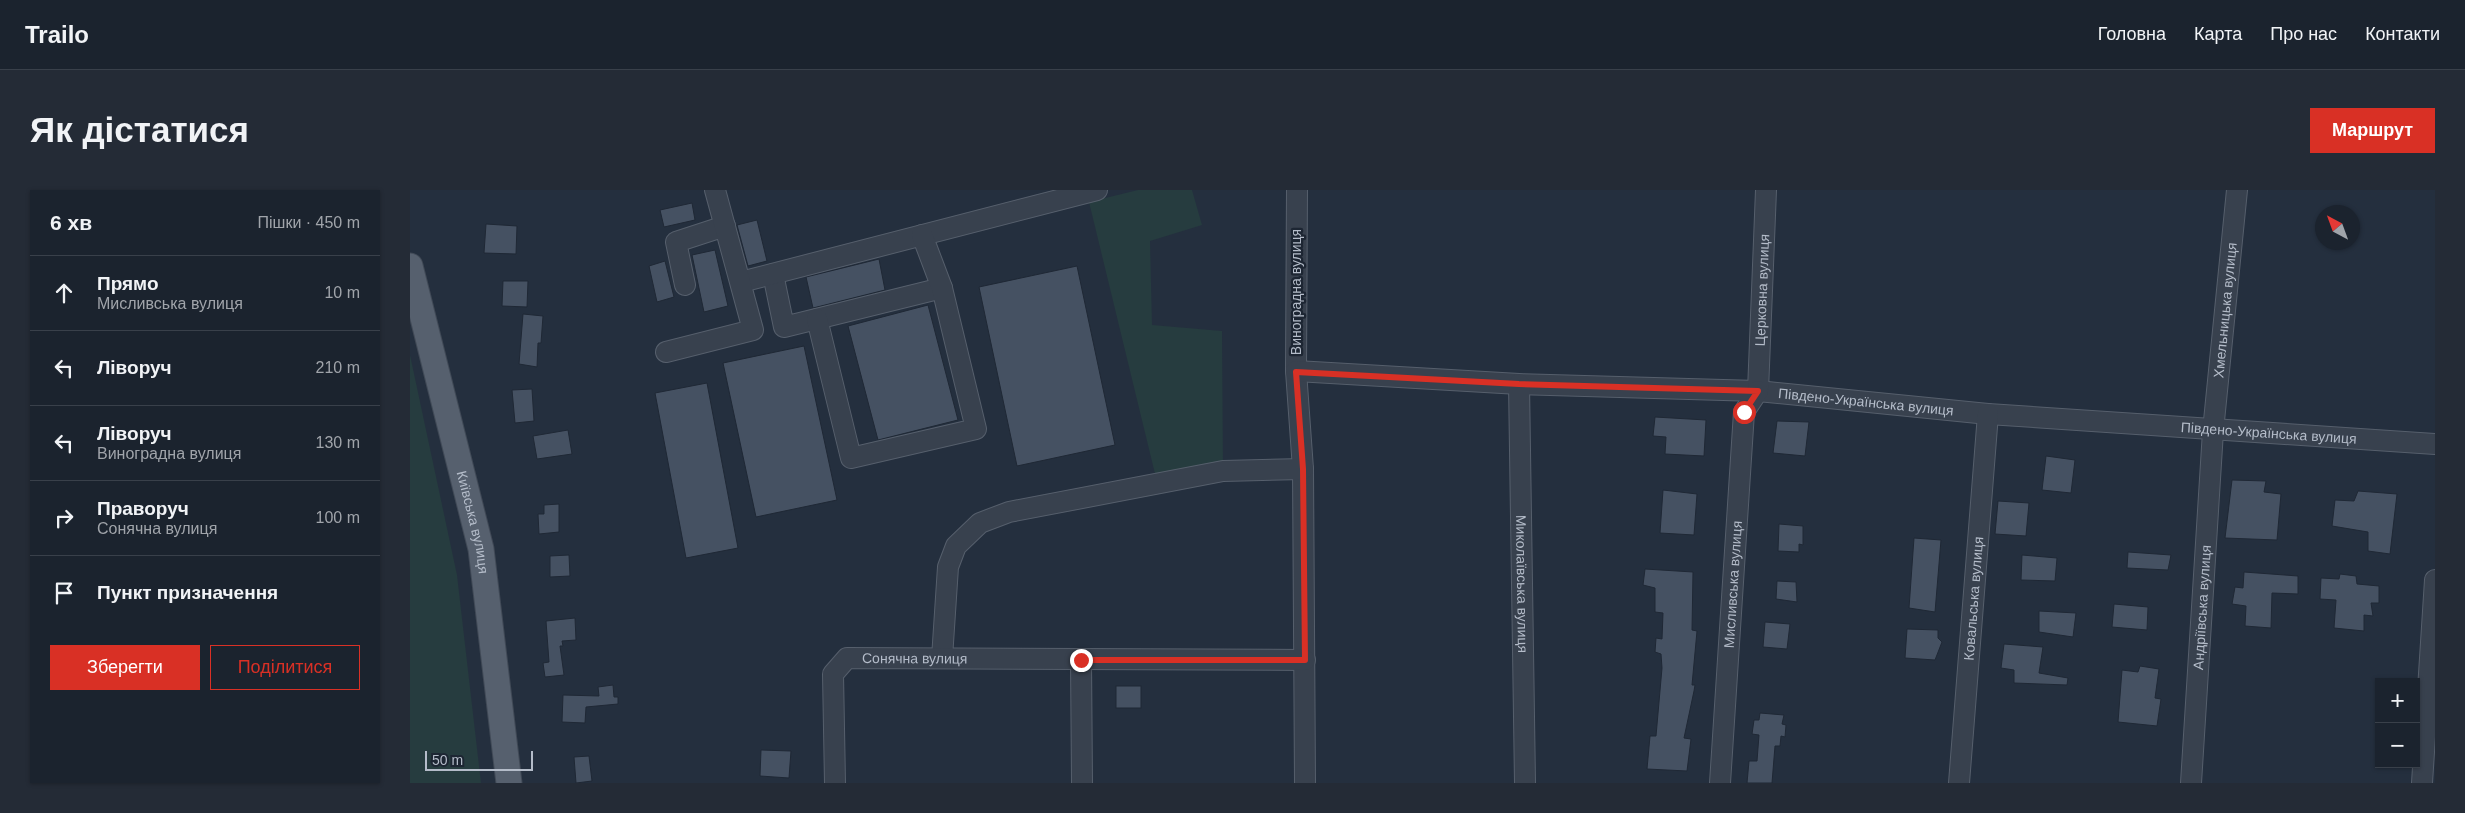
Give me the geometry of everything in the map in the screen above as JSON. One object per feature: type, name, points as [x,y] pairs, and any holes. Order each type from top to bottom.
[{"type":"main road","name":"Київська вулиця","points":[[410,266],[482,549],[509,783]]},
{"type":"street","points":[[666,352],[753,330],[715,190]]},
{"type":"street","points":[[741,282],[1097,190]]},
{"type":"street","name":"Виноградна вулиця","points":[[1297,190],[1296,372],[1303,469],[1305,783]]},
{"type":"street","name":"Церковна вулиця","points":[[1758,391],[1766,190]]},
{"type":"street","name":"Хмельницька вулиця","points":[[2213,431],[2237,190]]},
{"type":"street","points":[[685,285],[676,242],[725,226]]},
{"type":"street","points":[[817,319],[851,458],[976,429],[942,288],[922,235]]},
{"type":"street","points":[[773,274],[784,327],[942,288]]},
{"type":"street","name":"Південо-Українська вулиця","points":[[1296,372],[1519,384],[1758,391],[1988,414],[2213,431],[2435,444]]},
{"type":"street","name":"Миколаївська вулиця","points":[[1519,384],[1525,783]]},
{"type":"street","name":"Мисливська вулиця","points":[[1720,783],[1744,412],[1758,391]]},
{"type":"street","name":"Ковальська вулиця","points":[[1959,783],[1988,414]]},
{"type":"street","name":"Андріївська вулиця","points":[[2191,783],[2213,431]]},
{"type":"street","points":[[942,658],[948,567],[956,546],[980,522],[1009,512],[1214,473],[1303,469]]},
{"type":"street","points":[[2422,783],[2435,580]]},
{"type":"street","name":"Сонячна вулиця","points":[[835,783],[833,674],[839,665],[848,658],[1305,660]]},
{"type":"street","points":[[1081,660],[1082,783]]},
{"type":"green space","points":[[1138,190],[1192,190],[1202,225],[1150,241],[1152,325],[1222,331],[1223,471],[1157,482],[1089,202]]},
{"type":"green space","points":[[410,355],[457,575],[481,783],[410,783]]},
{"type":"building","points":[[692,203],[695,220],[664,227],[660,210]]},
{"type":"building","points":[[757,220],[767,261],[748,266],[737,225]]},
{"type":"building","points":[[486,224],[517,226],[516,254],[484,253]]},
{"type":"building","points":[[715,250],[728,306],[704,312],[692,255]]},
{"type":"building","points":[[879,259],[885,290],[813,308],[806,277]]},
{"type":"building","points":[[665,261],[674,297],[657,302],[649,266]]},
{"type":"building","points":[[1077,266],[1115,445],[1017,466],[979,287]]},
{"type":"building","points":[[503,281],[528,281],[527,307],[502,306]]},
{"type":"building","points":[[928,305],[958,420],[878,440],[848,326]]},
{"type":"building","points":[[523,314],[543,316],[541,343],[538,343],[537,367],[519,364]]},
{"type":"building","points":[[804,346],[837,500],[756,517],[723,363]]},
{"type":"building","points":[[707,383],[738,548],[686,558],[655,393]]},
{"type":"building","points":[[532,389],[534,421],[515,423],[512,390]]},
{"type":"building","points":[[1655,417],[1706,420],[1704,456],[1665,454],[1666,437],[1653,436]]},
{"type":"building","points":[[1777,421],[1809,422],[1805,456],[1773,453]]},
{"type":"building","points":[[568,430],[572,454],[537,459],[533,436]]},
{"type":"building","points":[[2046,456],[2075,460],[2071,493],[2042,490]]},
{"type":"building","points":[[2232,480],[2266,481],[2264,492],[2281,494],[2277,540],[2225,538]]},
{"type":"building","points":[[1663,490],[1697,494],[1694,535],[1660,533]]},
{"type":"building","points":[[2358,491],[2397,494],[2390,554],[2368,551],[2368,532],[2332,526],[2335,500],[2354,501]]},
{"type":"building","points":[[1998,501],[2029,503],[2026,536],[1995,534]]},
{"type":"building","points":[[559,504],[559,532],[539,534],[538,514],[544,514],[544,505]]},
{"type":"building","points":[[1779,524],[1803,526],[1803,545],[1799,544],[1799,552],[1778,551]]},
{"type":"building","points":[[1914,538],[1941,540],[1935,612],[1909,608]]},
{"type":"building","points":[[2128,552],[2171,555],[2168,570],[2127,568]]},
{"type":"building","points":[[569,555],[570,576],[550,577],[550,556]]},
{"type":"building","points":[[2022,555],[2057,558],[2055,581],[2021,580]]},
{"type":"building","points":[[1645,569],[1693,572],[1692,630],[1697,631],[1692,685],[1695,685],[1684,738],[1691,739],[1687,771],[1647,769],[1650,736],[1656,736],[1662,668],[1661,654],[1655,652],[1656,638],[1662,639],[1663,613],[1655,612],[1655,588],[1643,585]]},
{"type":"building","points":[[2244,572],[2298,576],[2298,594],[2272,593],[2271,628],[2245,626],[2246,606],[2232,604],[2235,587],[2243,588]]},
{"type":"building","points":[[2340,574],[2356,576],[2357,584],[2379,586],[2379,603],[2371,603],[2373,616],[2364,615],[2364,631],[2334,628],[2336,600],[2320,599],[2321,578],[2339,579]]},
{"type":"building","points":[[1777,581],[1796,582],[1797,602],[1776,599]]},
{"type":"building","points":[[2114,604],[2148,607],[2147,630],[2112,627]]},
{"type":"building","points":[[2039,611],[2076,613],[2073,637],[2039,632]]},
{"type":"building","points":[[575,618],[576,640],[562,641],[563,646],[560,646],[564,675],[545,677],[543,663],[549,662],[546,621]]},
{"type":"building","points":[[1765,622],[1790,624],[1787,649],[1763,647]]},
{"type":"building","points":[[1907,629],[1938,630],[1938,638],[1942,642],[1935,660],[1905,658]]},
{"type":"building","points":[[2004,644],[2043,647],[2039,673],[2068,678],[2067,685],[2014,683],[2014,670],[2001,668]]},
{"type":"building","points":[[2140,666],[2159,669],[2155,698],[2161,699],[2157,726],[2118,722],[2122,670],[2138,672]]},
{"type":"building","points":[[613,685],[614,697],[618,697],[618,704],[586,707],[585,723],[562,722],[563,695],[599,696],[598,687]]},
{"type":"building","points":[[1116,686],[1141,686],[1141,708],[1116,708]]},
{"type":"building","points":[[1760,713],[1784,715],[1782,724],[1786,725],[1785,737],[1781,736],[1780,746],[1775,746],[1772,783],[1747,783],[1749,761],[1757,761],[1759,735],[1752,734],[1754,720],[1759,720]]},
{"type":"building","points":[[761,750],[791,751],[789,778],[760,776]]},
{"type":"building","points":[[589,756],[592,781],[576,783],[574,757]]},
{"type":"route","points":[[1081,660],[1305,660],[1303,469],[1296,372],[1519,384],[1758,391],[1744,412]]}]
